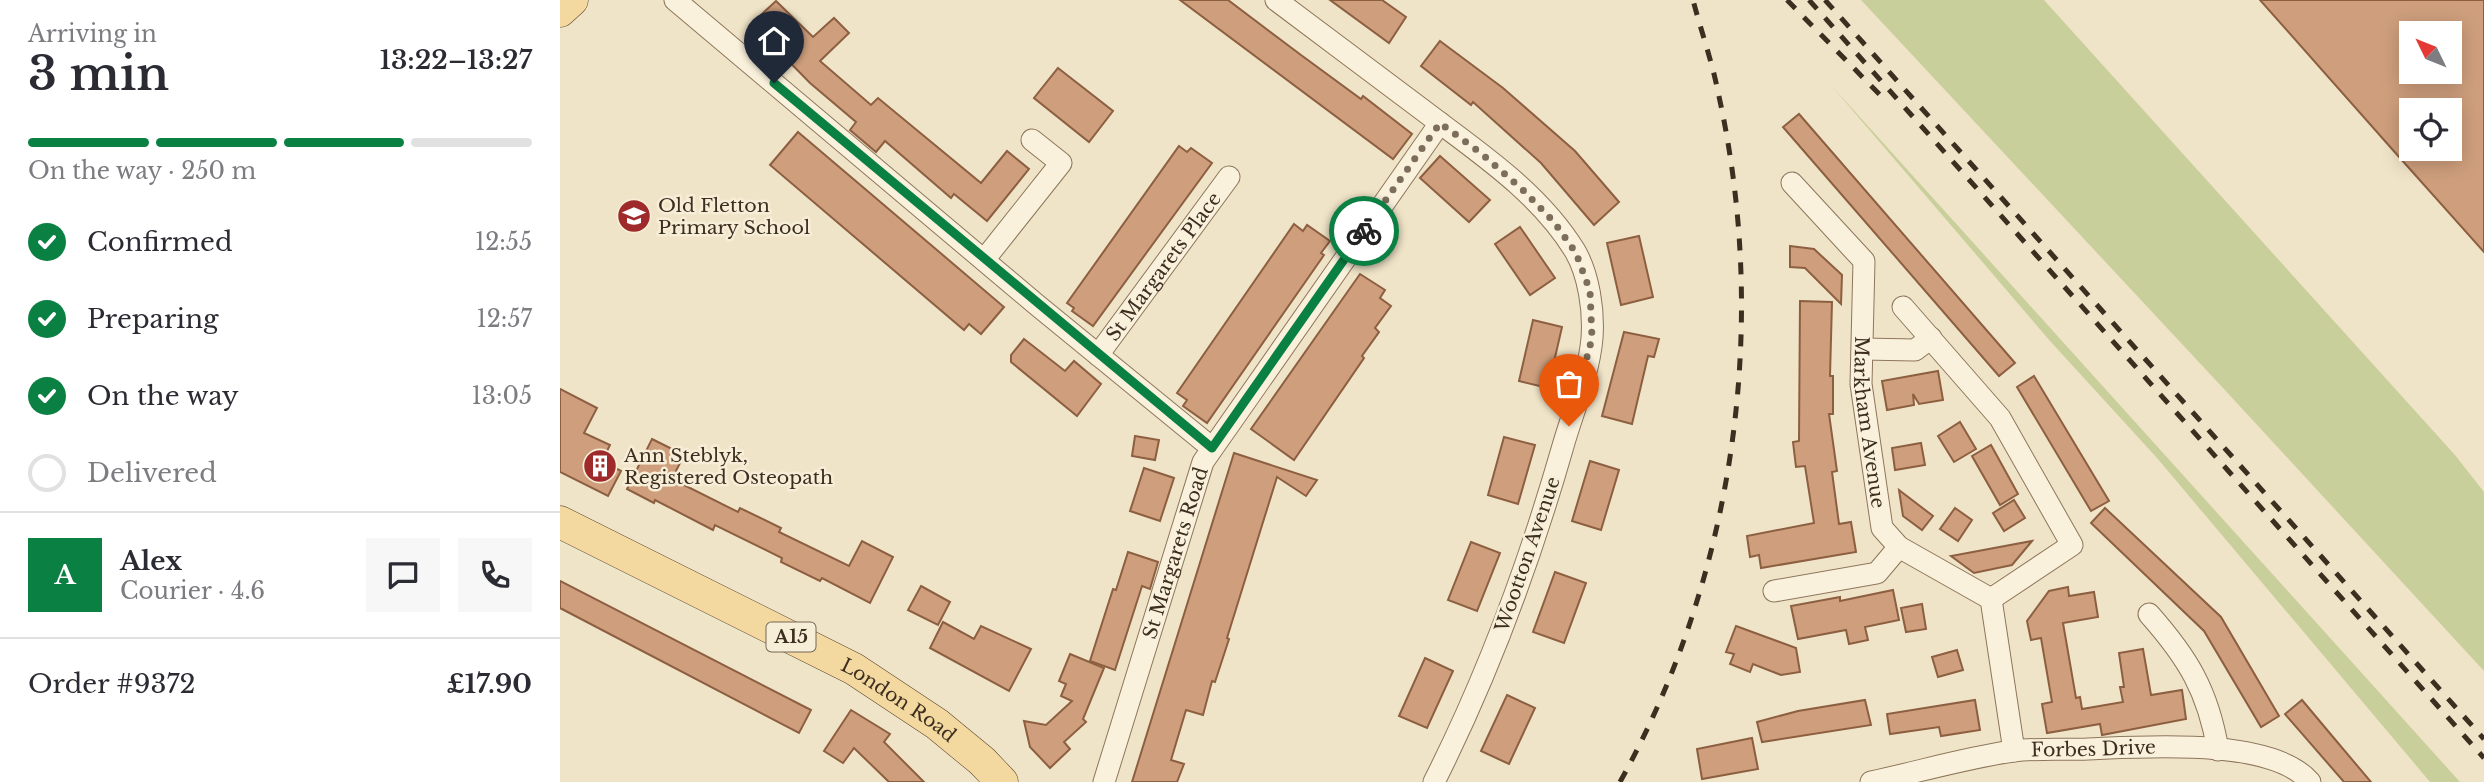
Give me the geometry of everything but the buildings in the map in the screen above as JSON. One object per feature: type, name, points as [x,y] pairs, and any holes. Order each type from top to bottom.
[{"type":"main road","points":[[560,11],[572,0]]},
{"type":"main road","name":"London Road","points":[[560,522],[854,669],[937,724],[982,761],[1002,782]]},
{"type":"street","name":"St Margarets Road","points":[[675,0],[1212,448],[1203,462],[1104,782]]},
{"type":"street","name":"Wootton Avenue","points":[[1276,0],[1482,154],[1524,191],[1554,222],[1576,253],[1590,291],[1592,338],[1538,531],[1485,671],[1434,782]]},
{"type":"street","points":[[1212,448],[1440,123]]},
{"type":"street","points":[[984,260],[1061,163],[1032,140]]},
{"type":"street","name":"St Margarets Place","points":[[1098,355],[1229,177]]},
{"type":"street","name":"Markham Avenue","points":[[1793,183],[1864,261],[1861,384],[1882,528],[1899,547],[1991,599]]},
{"type":"street","points":[[1903,307],[2000,418],[2072,545],[1991,599],[2014,751]]},
{"type":"street","points":[[1863,349],[1915,351],[1931,338]]},
{"type":"street","points":[[1774,592],[1877,573],[1899,547]]},
{"type":"street","points":[[2149,614],[2174,642],[2199,685],[2212,716],[2218,750]]},
{"type":"street","name":"Forbes Drive","points":[[1871,782],[2014,751],[2174,747],[2234,751],[2284,762],[2310,782]]},
{"type":"green space","points":[[1861,0],[2044,0],[2455,455],[2484,492],[2484,671],[2223,388]]},
{"type":"green space","points":[[1830,84],[2460,782],[2430,782],[2157,458],[2050,341]]},
{"type":"railway","points":[[1620,782],[1659,702],[1691,619],[1715,534],[1732,446],[1740,357],[1741,268],[1733,179],[1716,80],[1693,0]]},
{"type":"railway","points":[[1787,0],[1886,101]]},
{"type":"railway","points":[[1809,0],[2484,758]]},
{"type":"railway","points":[[1825,0],[2484,739]]},
{"type":"way so far","points":[[1364,231],[1440,123],[1482,154],[1524,191],[1554,222],[1576,253],[1590,291],[1592,338],[1569,426]]},
{"type":"place","name":"Old Fletton Primary School","points":[[634,216]]},
{"type":"place","name":"Ann Steblyk, Registered Osteopath","points":[[600,466]]},
{"type":"route","points":[[774,83],[1019,290],[1212,448],[1364,231]]}]
